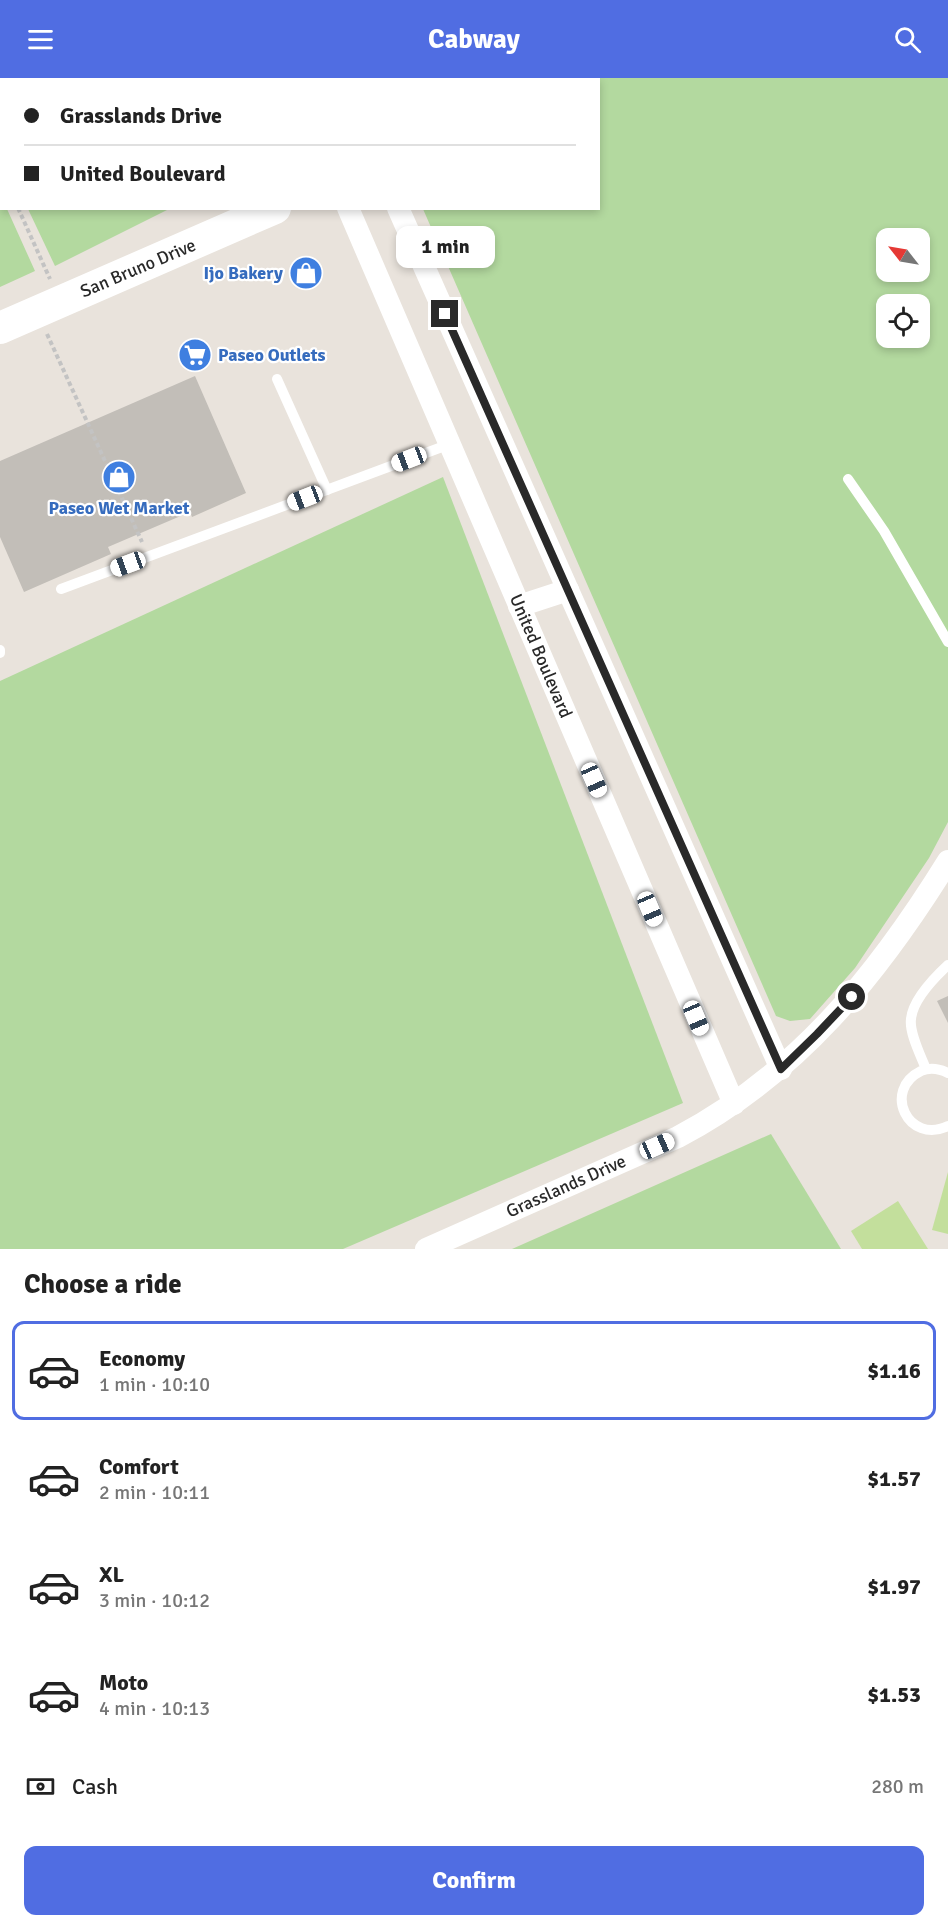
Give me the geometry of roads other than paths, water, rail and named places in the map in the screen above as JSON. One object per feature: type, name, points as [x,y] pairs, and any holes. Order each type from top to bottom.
[{"type":"main road","name":"San Bruno Drive","points":[[0,328],[270,210]]},
{"type":"street","name":"United Boulevard","points":[[349,210],[734,1104]]},
{"type":"street","points":[[399,210],[781,1069]]},
{"type":"street","points":[[519,606],[568,590]]},
{"type":"street","name":"Grasslands Drive","points":[[426,1249],[678,1137],[734,1104],[781,1069],[852,997],[880,962],[948,861]]},
{"type":"lane","points":[[277,379],[327,490]]},
{"type":"lane","points":[[60,589],[450,444]]},
{"type":"lane","points":[[849,479],[884,531],[947,636]]},
{"type":"lane","points":[[926,1069],[915,1042],[910,1020],[920,997],[948,965]]},
{"type":"lane","points":[[948,1073],[941,1069],[926,1069],[912,1075],[903,1087],[901,1102],[906,1117],[917,1127],[932,1131],[948,1126]]},
{"type":"place","name":"Ijo Bakery","points":[[306,273]]},
{"type":"place","name":"Paseo Outlets","points":[[195,355]]},
{"type":"place","name":"Paseo Wet Market","points":[[119,477]]}]
